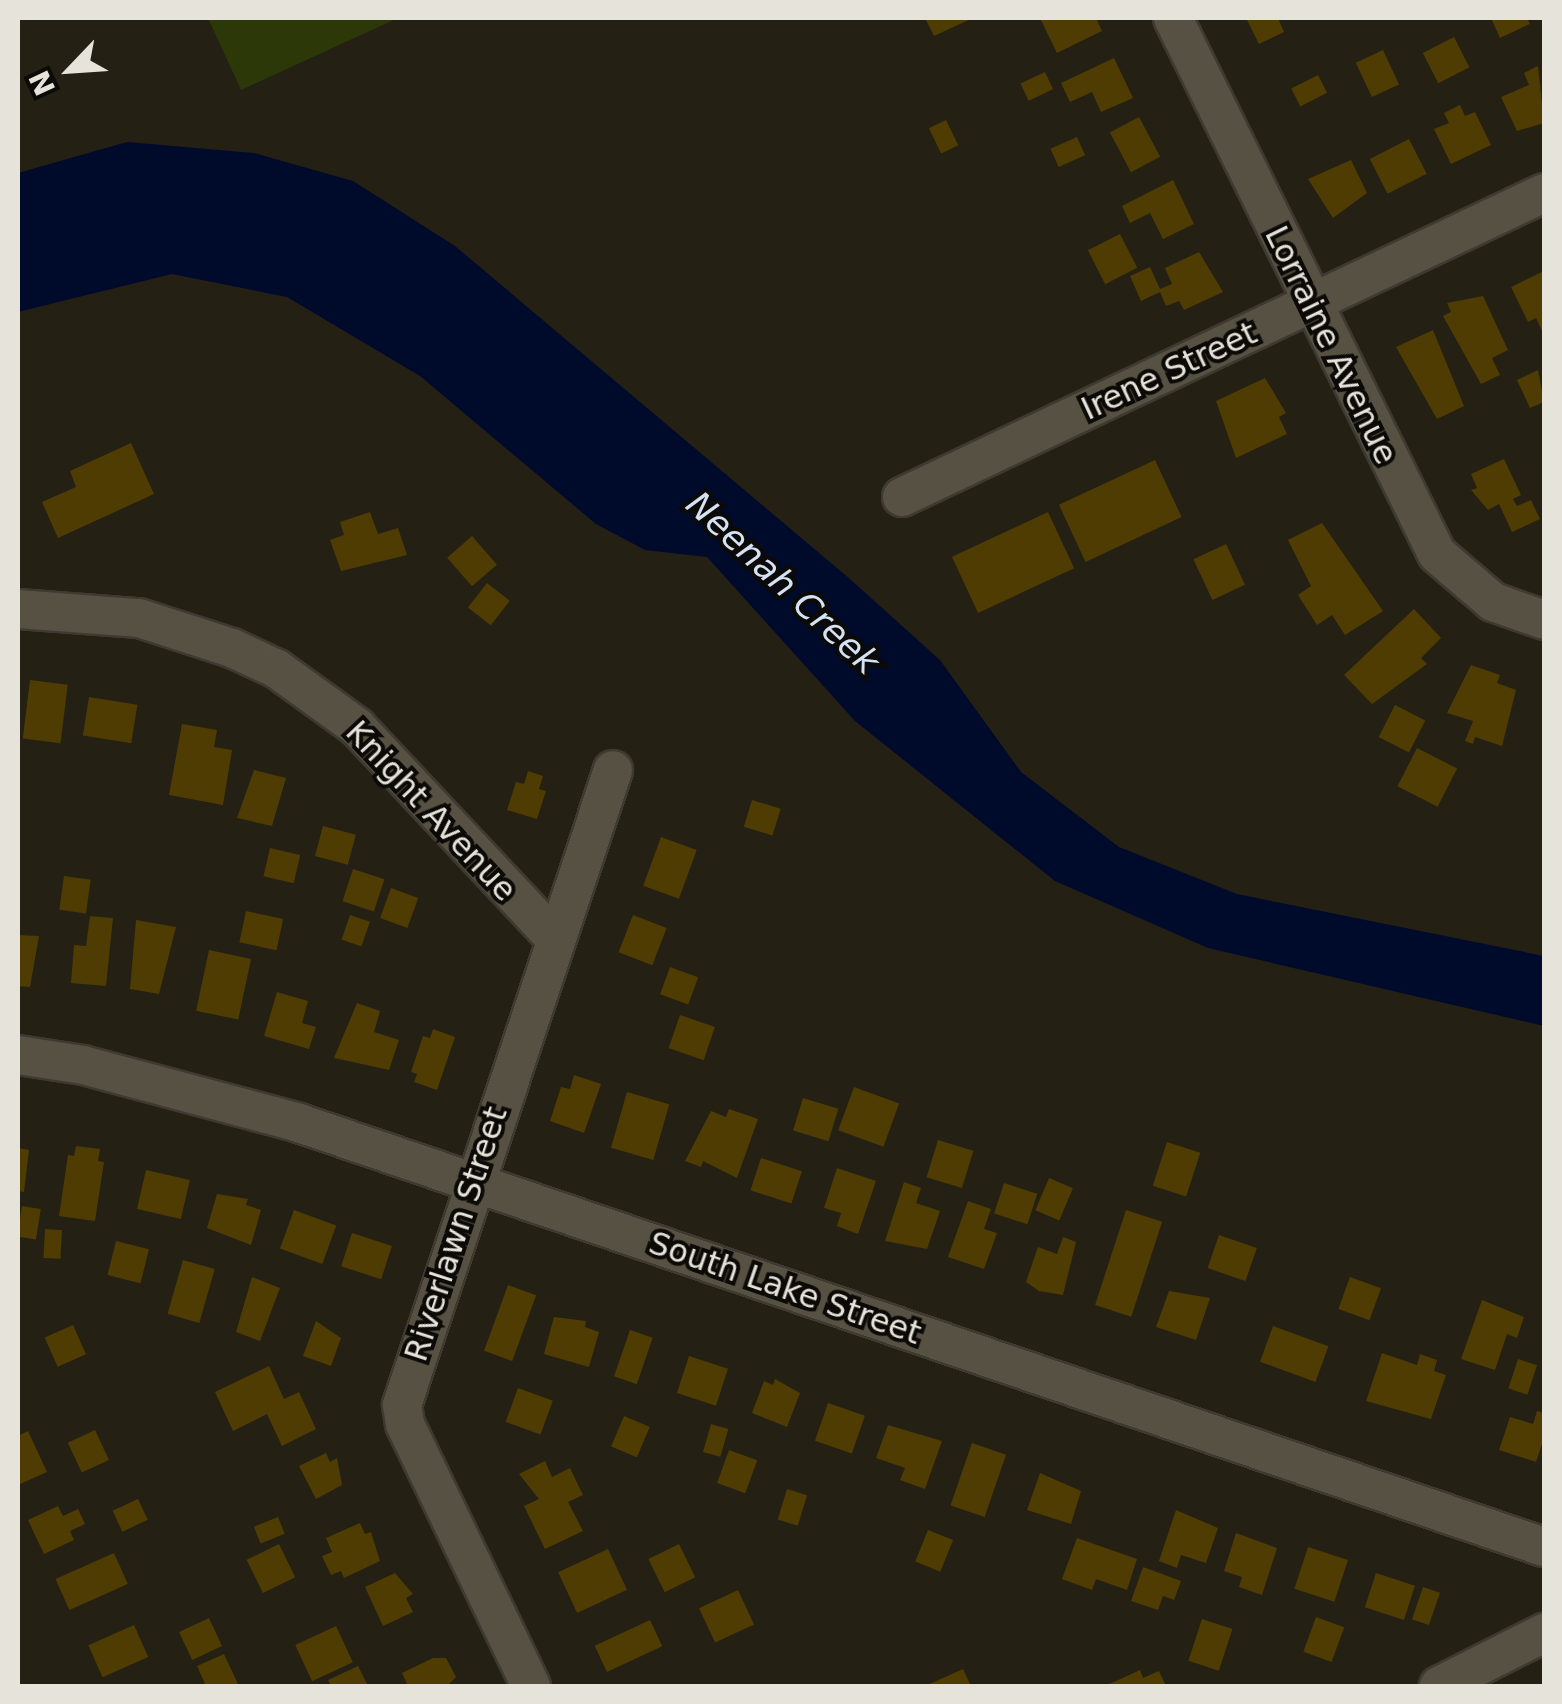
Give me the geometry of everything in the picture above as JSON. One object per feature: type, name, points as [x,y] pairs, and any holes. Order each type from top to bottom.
[{"type":"street","name":"Lorraine Avenue","points":[[1173,18],[1436,554],[1492,602],[1544,620]]},
{"type":"street","name":"Irene Street","points":[[902,497],[1544,193]]},
{"type":"street","name":"Knight Avenue","points":[[18,609],[139,618],[217,642],[277,670],[357,727],[556,940]]},
{"type":"street","name":"Riverlawn Street","points":[[532,1686],[404,1424],[402,1404],[472,1182],[613,770]]},
{"type":"street","name":"South Lake Street","points":[[18,1055],[83,1065],[298,1123],[1544,1548]]},
{"type":"street","points":[[1439,1686],[1544,1632]]},
{"type":"green space","points":[[208,18],[398,18],[241,90]]},
{"type":"water","name":"Neenah Creek","points":[[127,142],[254,153],[353,181],[455,246],[850,579],[940,660],[1021,772],[1119,847],[1237,894],[1544,956],[1544,1026],[1208,948],[1055,881],[855,721],[707,557],[645,550],[596,524],[420,376],[287,297],[172,274],[18,312],[18,173]]},
{"type":"building","points":[[925,18],[973,18],[934,36]]},
{"type":"building","points":[[1040,18],[1096,18],[1102,31],[1057,53]]},
{"type":"building","points":[[1246,18],[1278,18],[1284,32],[1259,44]]},
{"type":"building","points":[[1491,18],[1527,18],[1530,24],[1500,38]]},
{"type":"building","points":[[1454,37],[1469,67],[1438,83],[1423,53]]},
{"type":"building","points":[[1383,50],[1399,84],[1372,97],[1356,63]]},
{"type":"building","points":[[1114,58],[1133,98],[1101,112],[1092,92],[1070,102],[1061,83]]},
{"type":"building","points":[[1538,66],[1544,123],[1517,131],[1501,97],[1529,85],[1524,73]]},
{"type":"building","points":[[1045,72],[1053,89],[1029,101],[1021,83]]},
{"type":"building","points":[[1318,75],[1327,93],[1300,106],[1291,89]]},
{"type":"building","points":[[1460,105],[1465,116],[1475,112],[1491,145],[1451,164],[1434,129],[1449,123],[1444,113]]},
{"type":"building","points":[[1139,117],[1160,157],[1131,172],[1110,132]]},
{"type":"building","points":[[946,120],[958,145],[941,153],[929,128]]},
{"type":"building","points":[[1077,137],[1085,155],[1059,167],[1051,149]]},
{"type":"building","points":[[1409,139],[1427,174],[1388,194],[1370,159]]},
{"type":"building","points":[[1351,160],[1367,193],[1333,218],[1308,179]]},
{"type":"building","points":[[1173,180],[1194,224],[1163,239],[1150,213],[1130,223],[1122,206]]},
{"type":"building","points":[[1120,234],[1137,268],[1105,284],[1088,250]]},
{"type":"building","points":[[1199,252],[1223,292],[1184,310],[1179,301],[1166,306],[1160,292],[1141,301],[1130,276],[1150,267],[1160,289],[1172,284],[1165,268]]},
{"type":"building","points":[[1544,271],[1544,335],[1536,318],[1528,322],[1511,287]]},
{"type":"building","points":[[1483,296],[1508,350],[1492,358],[1500,375],[1481,384],[1443,316],[1451,312],[1447,303]]},
{"type":"building","points":[[1433,330],[1464,406],[1437,419],[1396,347]]},
{"type":"building","points":[[1538,370],[1544,402],[1530,408],[1517,380]]},
{"type":"building","points":[[1265,378],[1286,413],[1279,417],[1287,434],[1236,458],[1216,401]]},
{"type":"building","points":[[131,443],[154,494],[58,538],[42,502],[76,487],[70,471]]},
{"type":"building","points":[[1504,459],[1521,495],[1513,499],[1517,506],[1531,500],[1540,519],[1512,532],[1499,504],[1488,510],[1471,490],[1477,488],[1471,474]]},
{"type":"building","points":[[1155,460],[1182,517],[1086,562],[1059,505]]},
{"type":"building","points":[[370,512],[378,534],[398,528],[407,555],[341,571],[330,540],[344,535],[340,522]]},
{"type":"building","points":[[1048,512],[1074,568],[978,613],[952,557]]},
{"type":"building","points":[[1322,523],[1383,611],[1345,635],[1332,615],[1317,625],[1298,595],[1311,586],[1288,540]]},
{"type":"building","points":[[472,536],[497,565],[472,586],[447,558]]},
{"type":"building","points":[[1226,544],[1245,585],[1212,600],[1193,559]]},
{"type":"building","points":[[487,583],[510,601],[491,625],[468,607]]},
{"type":"building","points":[[1414,609],[1441,638],[1421,658],[1427,664],[1372,704],[1344,675]]},
{"type":"building","points":[[1471,665],[1500,675],[1497,683],[1516,690],[1502,746],[1475,737],[1473,744],[1465,741],[1473,721],[1447,713]]},
{"type":"building","points":[[30,680],[68,685],[61,743],[23,739]]},
{"type":"building","points":[[89,697],[137,705],[131,743],[83,736]]},
{"type":"building","points":[[1395,705],[1425,720],[1409,753],[1379,737]]},
{"type":"building","points":[[182,724],[217,730],[214,747],[232,750],[223,805],[169,795]]},
{"type":"building","points":[[1417,748],[1457,768],[1438,807],[1397,786]]},
{"type":"building","points":[[254,770],[286,778],[272,826],[237,818]]},
{"type":"building","points":[[528,771],[543,776],[539,789],[546,791],[537,819],[507,810],[516,782],[524,784]]},
{"type":"building","points":[[752,800],[781,809],[773,836],[744,827]]},
{"type":"building","points":[[323,826],[356,835],[348,865],[315,856]]},
{"type":"building","points":[[661,837],[697,850],[679,899],[643,886]]},
{"type":"building","points":[[270,848],[300,855],[294,883],[263,876]]},
{"type":"building","points":[[353,869],[384,879],[374,912],[342,901]]},
{"type":"building","points":[[64,876],[91,880],[86,913],[59,910]]},
{"type":"building","points":[[391,888],[418,898],[407,928],[380,918]]},
{"type":"building","points":[[246,911],[283,919],[277,950],[239,942]]},
{"type":"building","points":[[350,915],[370,922],[361,946],[342,940]]},
{"type":"building","points":[[633,915],[667,928],[652,965],[619,952]]},
{"type":"building","points":[[90,916],[113,918],[106,986],[71,983],[74,945],[86,946]]},
{"type":"building","points":[[136,920],[176,927],[159,994],[130,989]]},
{"type":"building","points":[[18,935],[39,936],[30,987],[18,986]]},
{"type":"building","points":[[209,950],[251,959],[238,1020],[196,1011]]},
{"type":"building","points":[[670,967],[698,977],[688,1005],[660,994]]},
{"type":"building","points":[[277,992],[308,1001],[302,1023],[316,1027],[309,1049],[264,1036]]},
{"type":"building","points":[[357,1003],[380,1011],[374,1032],[399,1040],[389,1070],[334,1058]]},
{"type":"building","points":[[680,1015],[715,1027],[704,1060],[669,1048]]},
{"type":"building","points":[[433,1029],[455,1037],[437,1090],[414,1082],[417,1074],[411,1072],[423,1036],[430,1038]]},
{"type":"building","points":[[574,1075],[601,1084],[584,1133],[550,1121],[561,1087],[570,1089]]},
{"type":"building","points":[[854,1087],[899,1103],[883,1147],[838,1130]]},
{"type":"building","points":[[627,1092],[669,1104],[653,1160],[611,1148]]},
{"type":"building","points":[[803,1098],[838,1109],[828,1141],[793,1131]]},
{"type":"building","points":[[729,1109],[758,1119],[737,1178],[703,1161],[701,1167],[685,1161],[711,1111],[726,1117]]},
{"type":"building","points":[[938,1140],[973,1151],[962,1188],[927,1177]]},
{"type":"building","points":[[1167,1142],[1200,1153],[1186,1197],[1153,1186]]},
{"type":"building","points":[[76,1146],[100,1149],[98,1161],[104,1162],[95,1221],[59,1216],[68,1155],[74,1156]]},
{"type":"building","points":[[18,1148],[29,1150],[24,1192],[18,1191]]},
{"type":"building","points":[[761,1158],[802,1171],[791,1204],[750,1190]]},
{"type":"building","points":[[837,1168],[876,1181],[858,1234],[837,1226],[841,1213],[824,1208]]},
{"type":"building","points":[[146,1170],[190,1180],[181,1219],[137,1209]]},
{"type":"building","points":[[1049,1178],[1073,1188],[1059,1220],[1035,1210]]},
{"type":"building","points":[[904,1182],[921,1188],[916,1203],[940,1211],[927,1249],[885,1241]]},
{"type":"building","points":[[1004,1183],[1037,1194],[1027,1224],[994,1213]]},
{"type":"building","points":[[217,1194],[248,1199],[246,1205],[261,1210],[251,1245],[207,1228]]},
{"type":"building","points":[[968,1201],[991,1209],[984,1229],[997,1233],[984,1269],[948,1257]]},
{"type":"building","points":[[22,1206],[41,1209],[36,1240],[18,1237]]},
{"type":"building","points":[[294,1210],[336,1225],[322,1264],[280,1249]]},
{"type":"building","points":[[1126,1210],[1162,1222],[1131,1317],[1095,1305]]},
{"type":"building","points":[[45,1229],[62,1230],[60,1259],[43,1258]]},
{"type":"building","points":[[352,1233],[392,1246],[381,1279],[341,1266]]},
{"type":"building","points":[[1219,1235],[1257,1248],[1245,1281],[1208,1268]]},
{"type":"building","points":[[1063,1237],[1076,1242],[1063,1295],[1039,1291],[1026,1282],[1038,1247],[1057,1254]]},
{"type":"building","points":[[116,1241],[149,1249],[141,1283],[108,1275]]},
{"type":"building","points":[[183,1260],[215,1269],[199,1323],[168,1314]]},
{"type":"building","points":[[252,1277],[280,1288],[260,1341],[236,1332]]},
{"type":"building","points":[[1350,1277],[1381,1288],[1369,1320],[1338,1309]]},
{"type":"building","points":[[508,1285],[536,1295],[512,1361],[484,1351]]},
{"type":"building","points":[[1169,1291],[1210,1298],[1196,1340],[1156,1327]]},
{"type":"building","points":[[1482,1300],[1524,1317],[1517,1338],[1507,1334],[1495,1370],[1461,1359]]},
{"type":"building","points":[[554,1317],[586,1321],[585,1327],[599,1332],[589,1367],[544,1354]]},
{"type":"building","points":[[316,1321],[341,1338],[331,1366],[303,1356]]},
{"type":"building","points":[[73,1325],[86,1354],[58,1367],[45,1338]]},
{"type":"building","points":[[1273,1326],[1328,1346],[1315,1382],[1260,1362]]},
{"type":"building","points":[[630,1330],[653,1338],[637,1384],[614,1376]]},
{"type":"building","points":[[1382,1353],[1417,1365],[1420,1354],[1437,1360],[1434,1371],[1446,1375],[1431,1419],[1366,1401]]},
{"type":"building","points":[[689,1356],[728,1369],[716,1406],[677,1393]]},
{"type":"building","points":[[1518,1359],[1537,1365],[1527,1395],[1508,1388]]},
{"type":"building","points":[[269,1366],[284,1399],[299,1392],[316,1429],[282,1446],[267,1414],[233,1431],[215,1392]]},
{"type":"building","points":[[775,1379],[800,1393],[787,1427],[752,1413],[764,1381],[773,1385]]},
{"type":"building","points":[[518,1388],[553,1401],[540,1434],[506,1422]]},
{"type":"building","points":[[828,1403],[865,1416],[852,1454],[815,1441]]},
{"type":"building","points":[[1537,1411],[1544,1413],[1544,1438],[1536,1462],[1499,1450],[1510,1417],[1533,1424]]},
{"type":"building","points":[[624,1416],[650,1427],[637,1457],[611,1446]]},
{"type":"building","points":[[711,1424],[728,1429],[720,1457],[703,1452]]},
{"type":"building","points":[[888,1425],[942,1441],[925,1489],[900,1480],[905,1468],[876,1458]]},
{"type":"building","points":[[95,1430],[109,1460],[82,1473],[68,1443]]},
{"type":"building","points":[[28,1431],[47,1472],[18,1485],[18,1436]]},
{"type":"building","points":[[972,1443],[1006,1455],[985,1517],[951,1505]]},
{"type":"building","points":[[729,1450],[757,1460],[745,1493],[717,1483]]},
{"type":"building","points":[[326,1453],[330,1462],[337,1458],[342,1485],[316,1499],[299,1466]]},
{"type":"building","points":[[545,1461],[552,1477],[570,1468],[583,1495],[568,1502],[583,1531],[545,1549],[524,1506],[539,1499],[519,1474]]},
{"type":"building","points":[[1040,1473],[1081,1491],[1071,1524],[1027,1510]]},
{"type":"building","points":[[787,1489],[807,1495],[798,1526],[778,1520]]},
{"type":"building","points":[[138,1499],[148,1520],[122,1532],[113,1511]]},
{"type":"building","points":[[58,1506],[63,1516],[78,1509],[85,1524],[70,1531],[74,1540],[44,1554],[28,1520]]},
{"type":"building","points":[[1176,1510],[1218,1528],[1206,1563],[1181,1555],[1177,1568],[1159,1561]]},
{"type":"building","points":[[278,1517],[285,1534],[261,1543],[254,1527]]},
{"type":"building","points":[[360,1523],[365,1534],[371,1532],[380,1561],[344,1578],[341,1571],[331,1575],[322,1556],[332,1552],[326,1538]]},
{"type":"building","points":[[928,1530],[953,1540],[940,1572],[915,1562]]},
{"type":"building","points":[[1236,1533],[1277,1548],[1262,1595],[1239,1587],[1242,1577],[1224,1571]]},
{"type":"building","points":[[1077,1538],[1137,1559],[1127,1590],[1096,1579],[1092,1590],[1062,1579]]},
{"type":"building","points":[[279,1544],[295,1577],[263,1593],[247,1560]]},
{"type":"building","points":[[679,1544],[695,1577],[665,1592],[648,1559]]},
{"type":"building","points":[[1308,1547],[1348,1560],[1334,1602],[1294,1589]]},
{"type":"building","points":[[608,1549],[627,1590],[577,1613],[558,1572]]},
{"type":"building","points":[[114,1553],[128,1584],[69,1610],[56,1579]]},
{"type":"building","points":[[1143,1567],[1181,1581],[1174,1600],[1163,1596],[1158,1610],[1131,1601]]},
{"type":"building","points":[[395,1573],[413,1594],[406,1598],[413,1612],[383,1626],[365,1587]]},
{"type":"building","points":[[1376,1573],[1415,1586],[1404,1620],[1365,1607]]},
{"type":"building","points":[[1423,1587],[1440,1593],[1429,1625],[1412,1619]]},
{"type":"building","points":[[738,1590],[754,1624],[715,1643],[699,1608]]},
{"type":"building","points":[[1316,1617],[1344,1627],[1332,1662],[1303,1652]]},
{"type":"building","points":[[209,1618],[222,1646],[192,1660],[179,1632]]},
{"type":"building","points":[[1202,1619],[1232,1629],[1219,1671],[1188,1661]]},
{"type":"building","points":[[650,1620],[662,1646],[607,1672],[595,1646]]},
{"type":"building","points":[[134,1625],[148,1657],[103,1677],[88,1645]]},
{"type":"building","points":[[336,1626],[353,1662],[312,1681],[295,1645]]},
{"type":"building","points":[[224,1654],[238,1684],[206,1686],[197,1666]]},
{"type":"building","points":[[433,1658],[446,1658],[456,1677],[447,1686],[408,1686],[402,1673]]},
{"type":"building","points":[[358,1666],[368,1686],[331,1686],[328,1680]]},
{"type":"building","points":[[963,1669],[971,1686],[925,1686]]},
{"type":"building","points":[[1140,1670],[1143,1678],[1159,1671],[1166,1686],[1105,1686]]}]
